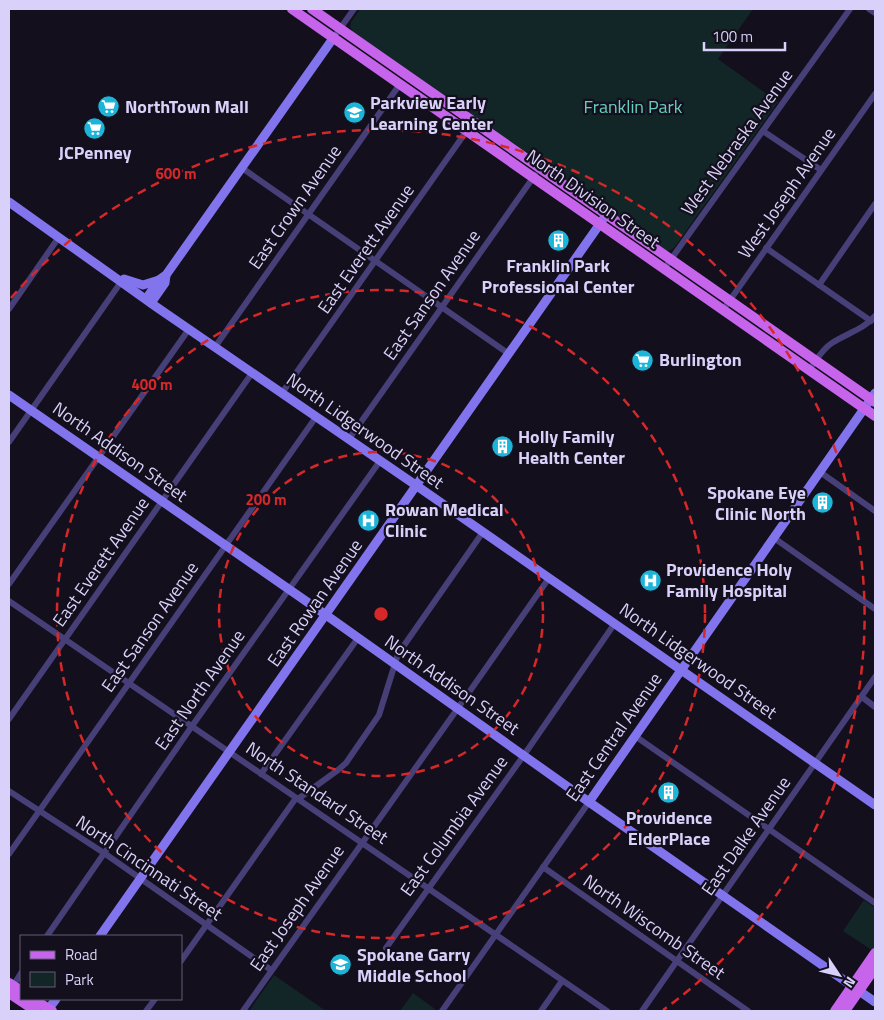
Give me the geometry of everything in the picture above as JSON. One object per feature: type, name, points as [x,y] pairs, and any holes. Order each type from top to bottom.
[{"type":"main road","name":"North Division Street","points":[[292,9],[875,416]]},
{"type":"main road","name":"North Division Street","points":[[312,9],[671,260],[874,398]]},
{"type":"main road","points":[[845,1011],[875,953]]},
{"type":"main road","points":[[835,1011],[875,968]]},
{"type":"main road","points":[[25,1000],[36,1011]]},
{"type":"main road","points":[[34,1000],[49,1011]]},
{"type":"street","points":[[9,442],[118,279],[143,285],[163,277],[354,9]]},
{"type":"street","name":"West Nebraska Avenue","points":[[664,269],[850,9]]},
{"type":"street","points":[[869,9],[875,13]]},
{"type":"street","name":"East Crown Avenue","points":[[215,347],[400,84]]},
{"type":"street","name":"West Joseph Avenue","points":[[723,310],[875,94]]},
{"type":"street","name":"East Everett Avenue","points":[[282,393],[474,121]]},
{"type":"street","points":[[763,131],[821,170]]},
{"type":"street","points":[[242,168],[509,354]]},
{"type":"street","name":"East Sanson Avenue","points":[[349,439],[540,168]]},
{"type":"street","name":"North Lidgerwood Street","points":[[9,202],[148,301],[875,805]]},
{"type":"street","points":[[818,285],[875,204]]},
{"type":"street","name":"East Rowan Avenue","points":[[101,935],[607,214]]},
{"type":"street","points":[[9,309],[58,237]]},
{"type":"street","points":[[766,248],[818,285],[873,319],[859,330],[831,343],[823,350],[809,370]]},
{"type":"street","points":[[148,301],[165,283],[163,277]]},
{"type":"street","points":[[9,584],[189,329]]},
{"type":"street","name":"East Everett Avenue","points":[[9,719],[252,373]]},
{"type":"street","name":"North Addison Street","points":[[9,395],[326,615],[875,1002]]},
{"type":"street","name":"East Central Avenue","points":[[442,1011],[864,408],[874,398]]},
{"type":"street","name":"East Sanson Avenue","points":[[9,854],[316,417]]},
{"type":"street","name":"East North Avenue","points":[[47,935],[380,461]]},
{"type":"street","points":[[820,472],[875,511]]},
{"type":"street","points":[[182,960],[297,798],[346,763],[379,715],[398,654],[483,532]]},
{"type":"street","points":[[774,538],[875,609]]},
{"type":"street","name":"East Joseph Avenue","points":[[243,1011],[549,578]]},
{"type":"street","name":"North Standard Street","points":[[9,601],[607,1011]]},
{"type":"street","name":"East Columbia Avenue","points":[[386,948],[524,755],[615,623]]},
{"type":"street","points":[[261,774],[358,638]]},
{"type":"street","name":"East Dalke Avenue","points":[[642,1011],[875,678]]},
{"type":"street","points":[[862,697],[875,707]]},
{"type":"street","points":[[635,736],[875,903]]},
{"type":"street","name":"North Cincinnati Street","points":[[9,791],[104,853],[272,970]]},
{"type":"street","name":"North Wiscomb Street","points":[[543,867],[748,1011]]},
{"type":"street","points":[[13,988],[20,975]]},
{"type":"street","points":[[541,1011],[562,981]]},
{"type":"street","points":[[49,1011],[55,1000]]},
{"type":"street","points":[[146,1011],[153,1000]]},
{"type":"green space","name":"Franklin Park","points":[[360,9],[753,9],[718,59],[778,102],[674,248],[667,251],[353,32],[350,27],[351,22]]},
{"type":"green space","points":[[864,900],[875,908],[875,948],[873,951],[843,931]]},
{"type":"green space","points":[[274,975],[326,1011],[249,1011]]},
{"type":"green space","points":[[413,993],[435,1009],[434,1011],[400,1011]]},
{"type":"place","name":"NorthTown Mall","points":[[109,107]]},
{"type":"place","name":"Parkview Early Learning Center","points":[[354,113]]},
{"type":"place","name":"JCPenney","points":[[95,128]]},
{"type":"place","name":"Franklin Park Professional Center","points":[[558,241]]},
{"type":"place","name":"Burlington","points":[[643,360]]},
{"type":"place","name":"Holly Family Health Center","points":[[502,447]]},
{"type":"place","name":"Spokane Eye Clinic North","points":[[822,503]]},
{"type":"place","name":"Rowan Medical Clinic","points":[[369,520]]},
{"type":"place","name":"Providence Holy Family Hospital","points":[[650,580]]},
{"type":"place","name":"Providence ElderPlace","points":[[669,793]]},
{"type":"place","name":"Spokane Garry Middle School","points":[[341,965]]}]
